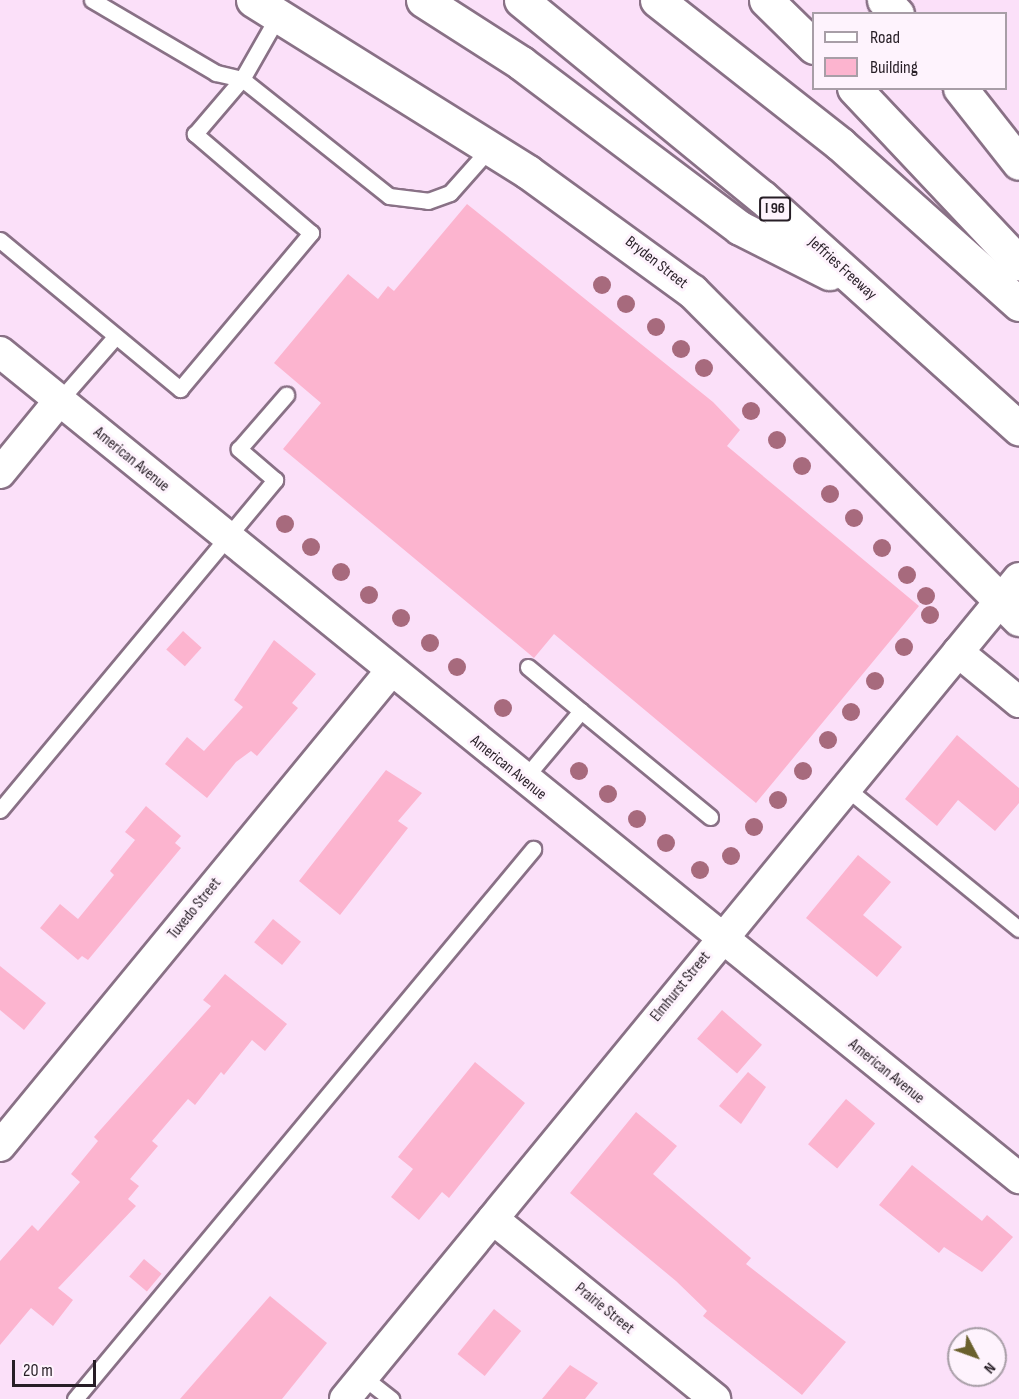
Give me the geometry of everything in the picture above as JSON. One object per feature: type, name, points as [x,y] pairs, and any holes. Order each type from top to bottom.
[{"type":"main road","points":[[423,0],[520,63],[740,228],[868,292]]},
{"type":"main road","name":"Jeffries Freeway","points":[[520,0],[762,197],[1019,428]]},
{"type":"main road","points":[[657,0],[840,144],[1019,304]]},
{"type":"main road","points":[[766,0],[812,46]]},
{"type":"main road","points":[[884,0],[895,12]]},
{"type":"main road","name":"Bryden Street","points":[[266,8],[490,148],[692,291],[750,343],[1012,599]]},
{"type":"main road","points":[[856,90],[1019,264]]},
{"type":"main road","points":[[962,90],[1019,163]]},
{"type":"street","name":"American Avenue","points":[[0,352],[523,780],[1019,1178]]},
{"type":"street","points":[[0,472],[59,401]]},
{"type":"street","name":"Elmhurst Street","points":[[354,1388],[720,939],[958,652],[1012,599]]},
{"type":"street","points":[[958,652],[1019,702]]},
{"type":"street","name":"Tuxedo Street","points":[[0,1146],[390,672]]},
{"type":"street","name":"Prairie Street","points":[[493,1219],[715,1399]]},
{"type":"lane","points":[[92,0],[216,73],[242,79],[389,196],[406,201],[450,193],[490,148]]},
{"type":"lane","points":[[0,240],[180,389],[311,233],[195,134],[242,79],[266,8]]},
{"type":"lane","points":[[59,401],[116,336]]},
{"type":"lane","points":[[0,810],[274,480],[239,449],[286,395]]},
{"type":"lane","points":[[528,667],[710,817]]},
{"type":"lane","points":[[523,780],[581,711]]},
{"type":"lane","points":[[846,788],[1019,930]]},
{"type":"lane","points":[[75,1399],[533,849]]},
{"type":"lane","points":[[354,1388],[391,1399]]},
{"type":"building","points":[[467,204],[713,402],[740,430],[727,446],[919,606],[756,803],[554,634],[534,658],[283,449],[321,403],[274,363],[348,274],[378,299],[388,286],[394,291]]},
{"type":"building","points":[[183,631],[202,648],[185,666],[166,650]]},
{"type":"building","points":[[274,640],[316,674],[292,703],[298,708],[257,756],[251,751],[236,762],[207,798],[165,764],[187,737],[204,751],[243,707],[234,700]]},
{"type":"building","points":[[957,735],[1019,788],[1019,803],[995,831],[958,800],[937,826],[905,799]]},
{"type":"building","points":[[386,770],[422,793],[398,821],[408,828],[340,915],[299,881]]},
{"type":"building","points":[[146,806],[181,836],[175,843],[181,848],[88,960],[82,956],[78,960],[40,928],[60,904],[78,919],[114,875],[110,871],[135,840],[125,832]]},
{"type":"building","points":[[858,855],[891,882],[863,915],[902,947],[877,977],[806,918]]},
{"type":"building","points":[[273,919],[301,942],[282,965],[254,942]]},
{"type":"building","points":[[0,966],[46,1003],[24,1030],[0,1010]]},
{"type":"building","points":[[225,974],[287,1024],[265,1051],[252,1040],[224,1075],[221,1072],[195,1105],[188,1099],[152,1141],[158,1146],[130,1179],[139,1186],[128,1199],[136,1206],[58,1288],[73,1300],[53,1326],[31,1308],[0,1345],[0,1261],[32,1225],[38,1231],[80,1182],[71,1174],[98,1141],[94,1137],[211,1006],[203,1000]]},
{"type":"building","points":[[722,1010],[762,1045],[737,1073],[697,1039]]},
{"type":"building","points":[[475,1062],[525,1103],[449,1198],[442,1192],[419,1220],[391,1197],[413,1169],[398,1157]]},
{"type":"building","points":[[748,1072],[766,1087],[741,1124],[719,1106]]},
{"type":"building","points":[[846,1099],[875,1123],[837,1169],[808,1144]]},
{"type":"building","points":[[636,1112],[677,1146],[653,1174],[751,1258],[746,1264],[846,1342],[802,1395],[703,1316],[707,1311],[676,1281],[570,1193]]},
{"type":"building","points":[[912,1165],[982,1221],[987,1215],[1013,1237],[982,1272],[944,1247],[939,1253],[879,1205]]},
{"type":"building","points":[[144,1259],[162,1274],[147,1291],[129,1277]]},
{"type":"building","points":[[270,1296],[327,1343],[282,1399],[180,1399]]},
{"type":"building","points":[[494,1309],[521,1331],[485,1376],[457,1354]]},
{"type":"building","points":[[570,1365],[598,1383],[585,1399],[542,1399]]}]
